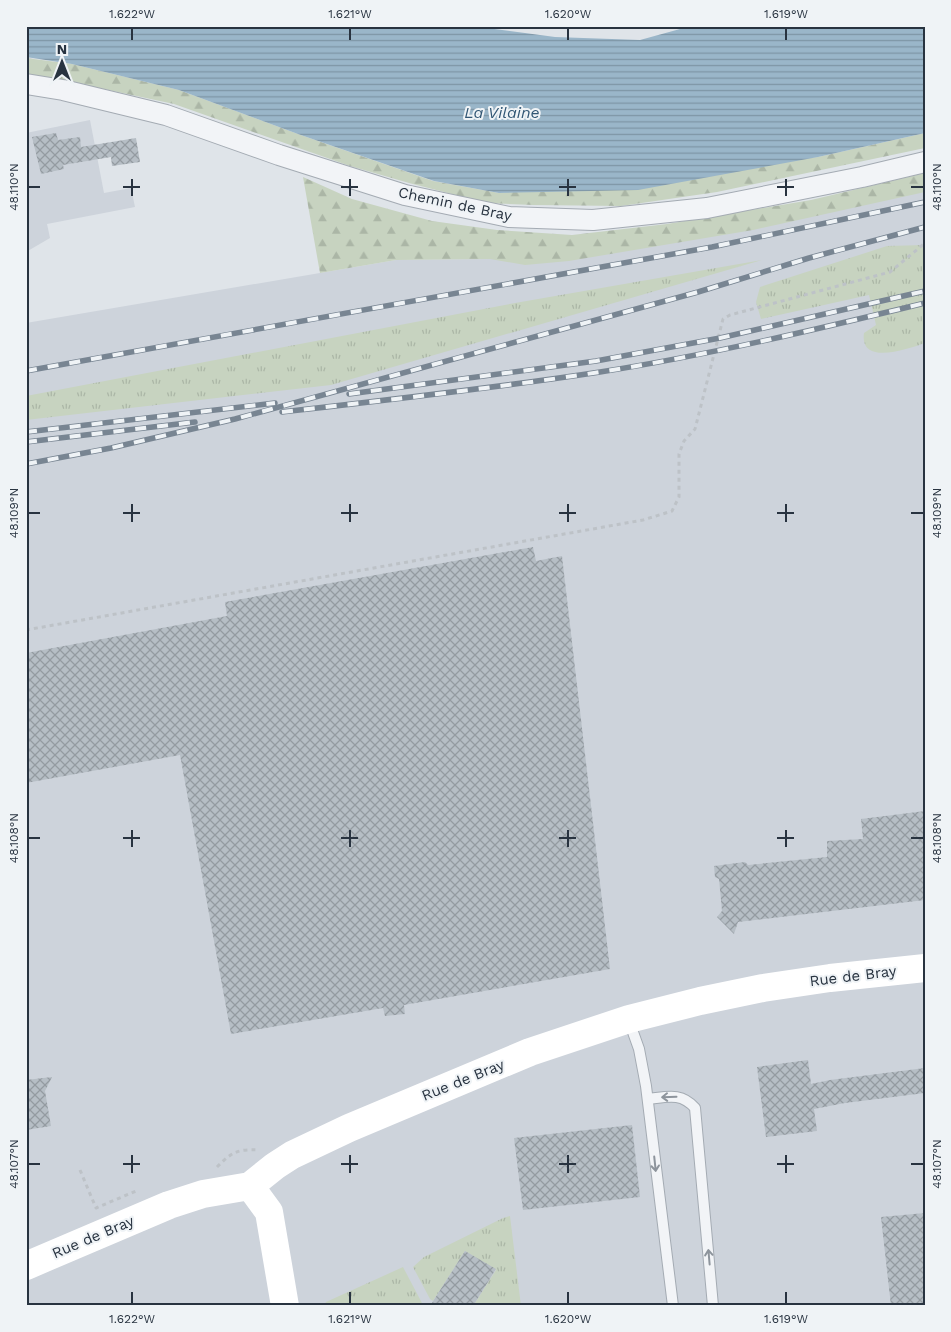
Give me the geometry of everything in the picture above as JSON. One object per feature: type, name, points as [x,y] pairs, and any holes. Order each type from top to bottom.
[{"type":"street","name":"Chemin de Bray","points":[[26,84],[63,90],[166,115],[279,155],[405,195],[509,217],[593,220],[706,208],[862,177],[925,162]]},
{"type":"street","name":"Rue de Bray","points":[[26,1266],[169,1205],[203,1194],[250,1186],[274,1166],[349,1128],[530,1052],[629,1019],[700,1001],[763,988],[830,978],[925,968]]},
{"type":"street","points":[[250,1186],[253,1217],[272,1306]]},
{"type":"street","points":[[250,1186],[269,1212],[285,1306]]},
{"type":"lane","points":[[629,1019],[639,1049],[648,1098],[673,1306]]},
{"type":"lane","points":[[648,1098],[676,1096],[688,1100],[695,1108],[713,1306]]},
{"type":"path","points":[[26,630],[643,520],[672,510],[680,497],[680,454],[684,441],[695,430],[723,320],[730,315],[890,272],[925,243]]},
{"type":"path","points":[[80,1170],[94,1204]]},
{"type":"shaded area","points":[[90,120],[104,193],[131,188],[135,207],[47,224],[50,238],[26,252],[26,133]]},
{"type":"shaded area","points":[[925,183],[925,1306],[26,1306],[26,323],[396,260],[489,259],[570,242]]},
{"type":"green space","points":[[26,58],[72,64],[179,90],[433,181],[499,193],[818,157],[925,133],[925,148],[717,192],[621,206],[487,203],[350,166],[174,104],[26,74]]},
{"type":"green space","points":[[925,173],[925,192],[753,230],[569,261],[525,265],[490,259],[396,260],[320,273],[303,177],[352,199],[432,221],[497,230],[572,235],[667,224],[811,200]]},
{"type":"green space","points":[[925,245],[925,343],[908,349],[886,353],[869,349],[864,343],[864,333],[876,325],[869,295],[761,319],[756,302],[760,287],[887,246]]},
{"type":"green space","points":[[762,260],[331,385],[26,420],[26,396],[515,303]]},
{"type":"green space","points":[[510,1216],[521,1306],[473,1306],[496,1270],[465,1251],[433,1301],[430,1299],[413,1267],[424,1257]]},
{"type":"green space","points":[[403,1267],[422,1303],[420,1306],[324,1306],[326,1302]]},
{"type":"water","name":"La Vilaine","points":[[26,26],[471,26],[555,37],[640,40],[691,26],[925,26],[925,133],[818,157],[638,190],[499,193],[434,181],[179,90],[72,64],[26,57]]},
{"type":"building","points":[[56,133],[58,140],[80,137],[81,147],[136,138],[140,162],[112,166],[111,157],[63,165],[64,169],[41,174],[32,137]]},
{"type":"building","points":[[533,547],[536,561],[562,556],[610,969],[404,1005],[405,1014],[385,1016],[383,1008],[231,1034],[180,755],[26,783],[26,653],[227,616],[225,602]]},
{"type":"building","points":[[925,811],[925,900],[738,922],[734,934],[717,917],[722,911],[719,879],[715,877],[714,866],[745,862],[748,865],[827,857],[827,841],[863,839],[861,819]]},
{"type":"building","points":[[808,1060],[811,1084],[925,1068],[925,1093],[845,1103],[814,1109],[817,1131],[766,1137],[757,1067]]},
{"type":"building","points":[[52,1077],[45,1091],[51,1126],[26,1130],[26,1080]]},
{"type":"building","points":[[632,1125],[640,1197],[523,1210],[514,1138]]},
{"type":"building","points":[[925,1213],[925,1306],[891,1306],[881,1217]]},
{"type":"building","points":[[465,1251],[496,1269],[473,1306],[430,1306]]},
{"type":"railway","points":[[26,371],[712,247],[925,202]]},
{"type":"railway","points":[[26,464],[111,448],[235,419],[698,292],[809,258],[925,227]]},
{"type":"railway","points":[[349,394],[596,361],[720,338],[925,291]]},
{"type":"railway","points":[[282,412],[481,389],[641,365],[763,341],[925,303]]},
{"type":"railway","points":[[26,432],[275,403]]},
{"type":"railway","points":[[26,442],[195,422]]}]
